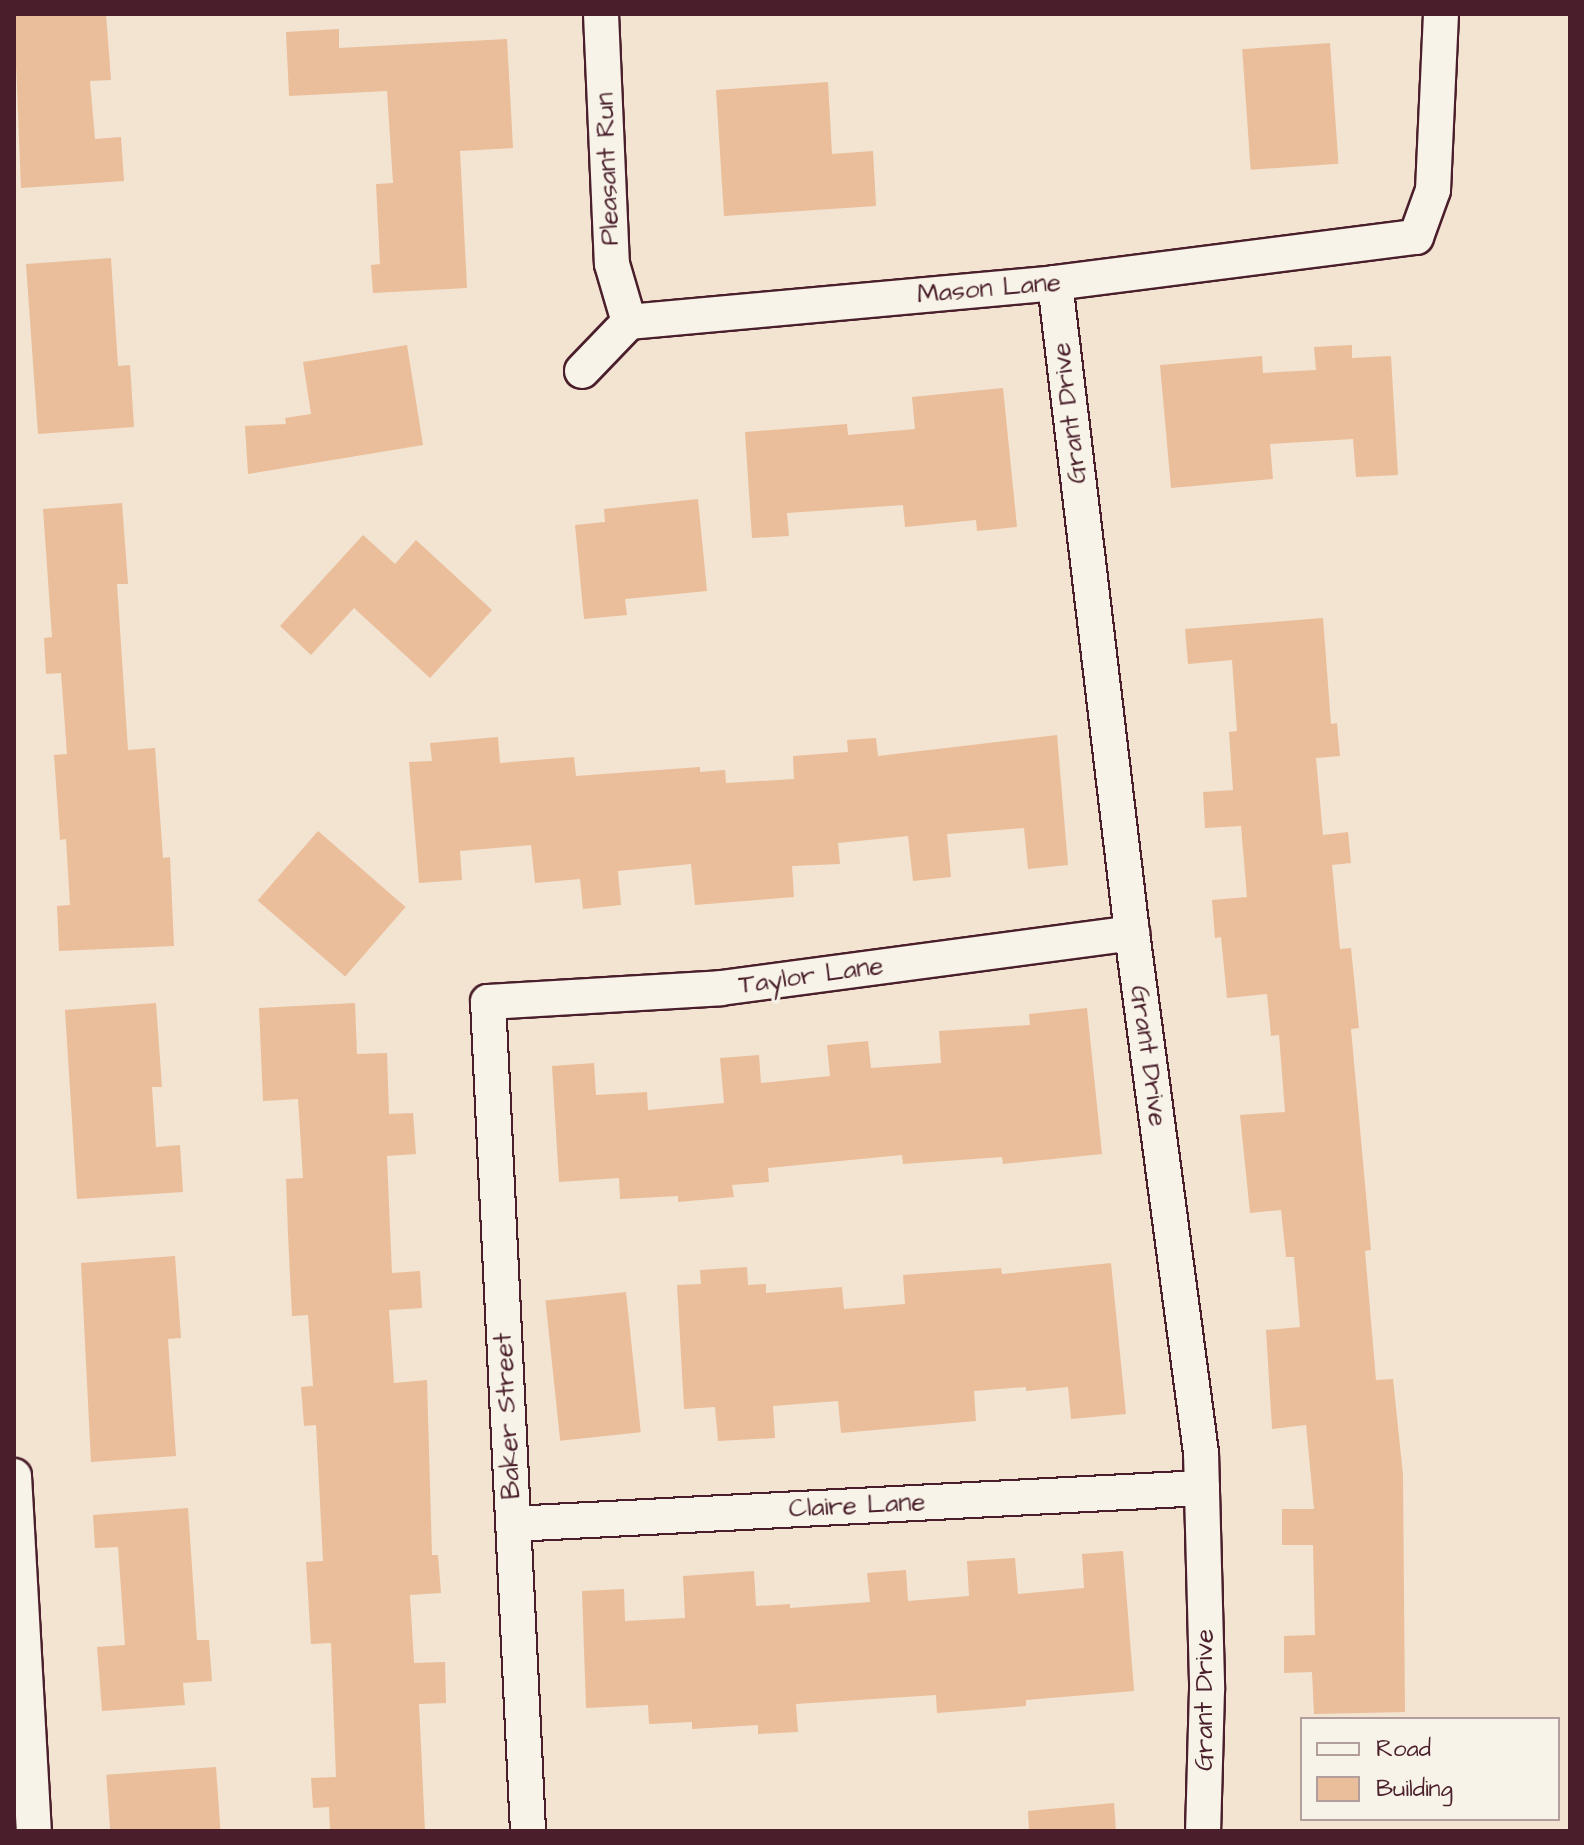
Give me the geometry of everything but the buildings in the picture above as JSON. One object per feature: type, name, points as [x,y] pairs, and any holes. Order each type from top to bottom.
[{"type":"street","name":"Pleasant Run","points":[[601,14],[612,264],[629,322]]},
{"type":"street","name":"Mason Lane","points":[[629,322],[1055,283],[1416,237],[1433,190],[1441,14]]},
{"type":"street","name":"Grant Drive","points":[[1055,283],[1132,933],[1201,1453],[1207,1690],[1203,1831]]},
{"type":"street","points":[[582,371],[629,322]]},
{"type":"street","name":"Taylor Lane","points":[[488,1002],[721,988],[1132,933]]},
{"type":"street","name":"Baker Street","points":[[488,1002],[528,1831]]},
{"type":"street","points":[[14,1476],[34,1831]]},
{"type":"street","name":"Claire Lane","points":[[513,1524],[1202,1488]]}]
